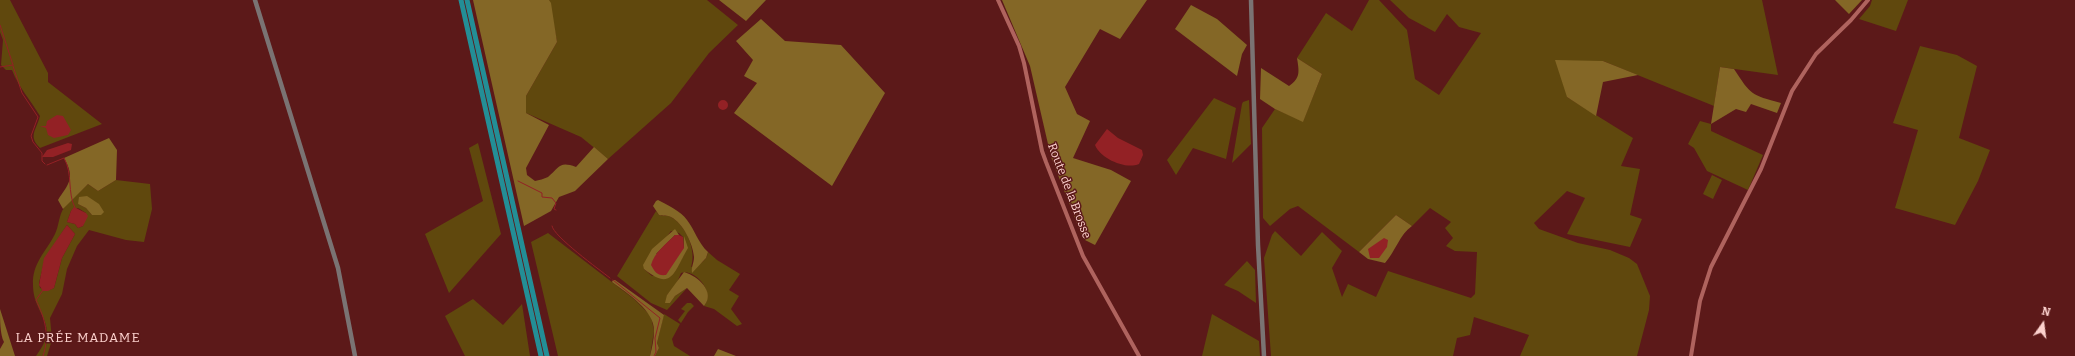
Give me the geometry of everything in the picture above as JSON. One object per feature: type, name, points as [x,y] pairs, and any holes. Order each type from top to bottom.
[{"type":"highway","points":[[461,0],[541,356]]},
{"type":"highway","points":[[467,0],[547,356]]},
{"type":"main road","points":[[256,0],[338,268],[355,356]]},
{"type":"main road","points":[[1251,0],[1258,246],[1264,356]]},
{"type":"street","name":"Route de la Brosse","points":[[998,0],[1019,46],[1042,151],[1083,256],[1139,356]]},
{"type":"street","points":[[1690,356],[1700,301],[1711,267],[1761,169],[1792,91],[1816,54],[1851,20],[1868,0]]},
{"type":"shaded area","points":[[0,0],[10,0],[48,73],[48,82],[102,124],[40,148],[36,144],[34,140],[34,133],[40,116],[21,88],[12,70],[6,70],[1,65],[3,40],[0,32]]},
{"type":"shaded area","points":[[473,0],[549,0],[551,3],[557,42],[526,96],[526,113],[549,125],[526,168],[527,175],[535,181],[548,177],[560,166],[570,165],[576,167],[594,147],[608,159],[575,191],[559,197],[551,211],[524,226]]},
{"type":"shaded area","points":[[549,0],[707,0],[738,25],[709,53],[671,103],[608,159],[581,137],[526,113],[526,96],[557,42]]},
{"type":"shaded area","points":[[719,0],[766,0],[746,21]]},
{"type":"shaded area","points":[[1002,0],[1147,0],[1120,39],[1100,29],[1065,87],[1077,114],[1090,121],[1073,158],[1111,170],[1131,181],[1095,245],[1083,239],[1051,157],[1030,66]]},
{"type":"shaded area","points":[[1369,0],[1379,0],[1407,30],[1415,79],[1439,95],[1481,33],[1459,27],[1447,14],[1435,32],[1409,18],[1390,0],[1762,0],[1778,75],[1720,67],[1714,106],[1603,61],[1567,97],[1633,138],[1621,166],[1640,169],[1630,215],[1642,219],[1630,247],[1567,234],[1585,198],[1567,191],[1534,223],[1539,229],[1578,243],[1610,250],[1629,258],[1637,264],[1650,296],[1649,310],[1637,356],[1520,356],[1529,335],[1474,317],[1470,335],[1457,338],[1453,356],[1271,356],[1264,258],[1272,235],[1275,231],[1301,256],[1322,232],[1342,251],[1332,268],[1342,297],[1348,284],[1376,297],[1388,271],[1471,298],[1475,294],[1477,252],[1455,251],[1446,246],[1453,238],[1445,228],[1451,222],[1430,208],[1412,226],[1396,215],[1359,252],[1298,206],[1290,209],[1270,226],[1263,218],[1262,128],[1275,109],[1303,121],[1322,74],[1297,58],[1326,13],[1352,31]]},
{"type":"shaded area","points":[[1835,0],[1862,0],[1849,14]]},
{"type":"shaded area","points":[[1872,0],[1908,0],[1896,31],[1859,19],[1870,6]]},
{"type":"shaded area","points":[[1191,5],[1217,19],[1247,45],[1242,54],[1237,76],[1175,29]]},
{"type":"shaded area","points":[[761,19],[785,41],[841,45],[885,93],[832,186],[734,113],[757,83],[744,76],[753,60],[736,41]]},
{"type":"shaded area","points":[[1920,46],[1957,55],[1977,66],[1959,138],[1990,150],[1978,181],[1955,225],[1895,208],[1918,130],[1893,123]]},
{"type":"shaded area","points":[[1297,58],[1322,74],[1303,122],[1275,109],[1260,99],[1261,68],[1289,86],[1296,80],[1298,74]]},
{"type":"shaded area","points":[[1555,60],[1603,61],[1638,75],[1603,82],[1596,116],[1567,97]]},
{"type":"shaded area","points":[[1720,67],[1734,69],[1748,89],[1757,96],[1781,103],[1777,113],[1751,104],[1746,112],[1736,109],[1711,124]]},
{"type":"shaded area","points":[[1214,98],[1236,108],[1226,159],[1193,148],[1176,175],[1167,160]]},
{"type":"shaded area","points":[[721,100],[725,100],[727,101],[727,109],[721,110],[718,107],[718,103]]},
{"type":"shaded area","points":[[1249,100],[1251,144],[1232,163],[1242,104],[1243,102]]},
{"type":"shaded area","points":[[57,115],[63,116],[71,130],[68,135],[54,138],[48,135],[46,128],[40,126],[46,126],[47,121]]},
{"type":"shaded area","points":[[1700,121],[1711,124],[1711,131],[1763,155],[1748,190],[1707,171],[1694,148],[1688,144]]},
{"type":"shaded area","points":[[1107,129],[1118,138],[1142,150],[1143,155],[1139,164],[1127,165],[1114,162],[1098,150],[1095,145]]},
{"type":"shaded area","points":[[109,138],[117,150],[116,180],[98,191],[88,184],[63,209],[58,200],[69,181],[70,176],[68,165],[64,158]]},
{"type":"shaded area","points":[[68,143],[72,144],[71,150],[53,157],[42,157],[47,150]]},
{"type":"shaded area","points":[[478,143],[501,234],[449,293],[425,234],[483,201],[469,148]]},
{"type":"shaded area","points":[[1712,175],[1722,180],[1713,199],[1703,194]]},
{"type":"shaded area","points":[[116,180],[150,184],[152,209],[144,242],[126,240],[89,230],[77,246],[67,269],[62,294],[50,318],[52,340],[47,356],[36,356],[43,345],[46,335],[44,320],[34,296],[33,277],[37,264],[55,234],[64,208],[88,184],[98,191]],"holes":[[[78,204],[99,204],[92,215],[86,208]],[[78,208],[86,213],[83,226],[78,228],[75,224],[67,222],[71,211]],[[67,225],[75,234],[62,258],[54,288],[49,290],[40,288],[39,283],[45,258]]]},
{"type":"shaded area","points":[[87,196],[99,204],[104,212],[101,215],[92,215],[86,208],[78,204],[79,197]]},
{"type":"shaded area","points":[[658,200],[674,208],[685,217],[708,252],[706,258],[692,273],[694,257],[687,234],[680,224],[670,216],[659,215],[653,206]]},
{"type":"shaded area","points":[[74,207],[86,213],[88,216],[83,226],[78,228],[75,224],[67,222]]},
{"type":"shaded area","points":[[656,211],[659,215],[670,216],[686,232],[689,239],[693,254],[691,267],[702,262],[706,258],[708,252],[717,260],[740,274],[729,290],[739,296],[731,309],[742,324],[737,326],[714,309],[704,306],[707,300],[705,288],[702,282],[692,274],[686,272],[681,273],[676,285],[667,295],[670,303],[675,296],[687,288],[667,310],[651,303],[617,276]],"holes":[[[671,231],[679,233],[683,236],[684,255],[675,270],[652,276],[644,269]]]},
{"type":"shaded area","points":[[1396,215],[1412,226],[1401,238],[1385,263],[1368,259],[1359,252]]},
{"type":"shaded area","points":[[67,225],[75,234],[62,258],[54,288],[48,291],[43,291],[39,285],[44,258]]},
{"type":"shaded area","points":[[675,229],[679,235],[675,235],[656,254],[684,248],[684,236],[688,248],[671,276],[667,279],[661,279],[653,276],[644,269],[643,265],[652,249]]},
{"type":"shaded area","points":[[548,233],[634,299],[651,316],[654,331],[650,356],[558,356],[531,242]]},
{"type":"shaded area","points":[[675,235],[683,237],[684,248],[666,275],[658,274],[651,265],[661,249]]},
{"type":"shaded area","points":[[1384,238],[1388,240],[1387,247],[1379,258],[1370,258],[1368,249]]},
{"type":"shaded area","points":[[1247,261],[1255,270],[1256,303],[1238,291],[1224,285]]},
{"type":"shaded area","points":[[684,272],[695,277],[707,290],[707,301],[704,306],[687,288],[675,296],[670,303],[665,303],[667,295]]},
{"type":"shaded area","points":[[613,280],[664,315],[657,343],[659,348],[655,356],[650,356],[654,331],[650,316],[639,303],[612,282]]},
{"type":"shaded area","points":[[473,299],[503,325],[522,304],[530,356],[465,356],[445,316]]},
{"type":"shaded area","points":[[687,303],[691,303],[694,306],[681,323],[678,320],[685,311],[681,309]]},
{"type":"shaded area","points":[[0,309],[15,356],[0,356],[0,349],[4,342],[1,331]]},
{"type":"shaded area","points":[[664,314],[680,324],[672,339],[674,346],[690,356],[655,356],[659,348],[657,343]]},
{"type":"shaded area","points":[[1212,314],[1259,341],[1260,356],[1202,356]]},
{"type":"shaded area","points":[[718,349],[736,356],[714,356]]},
{"type":"waterway","points":[[0,25],[13,65]]},
{"type":"waterway","points":[[0,67],[13,65]]},
{"type":"waterway","points":[[13,66],[22,93],[38,117],[31,136],[33,142],[42,153],[42,161],[45,164]]},
{"type":"waterway","points":[[47,165],[64,158],[67,164],[71,196],[75,208]]},
{"type":"waterway","points":[[518,181],[542,193],[542,197],[552,198],[556,203],[554,209],[556,210]]},
{"type":"waterway","points":[[552,226],[554,231],[568,245],[610,278]]},
{"type":"waterway","points":[[613,280],[660,318],[655,338],[656,352],[654,356]]},
{"type":"waterway","points":[[43,290],[36,300],[46,327],[46,341],[43,356]]},
{"type":"district","name":"LA PRÉE MADAME","points":[[78,338]]}]
